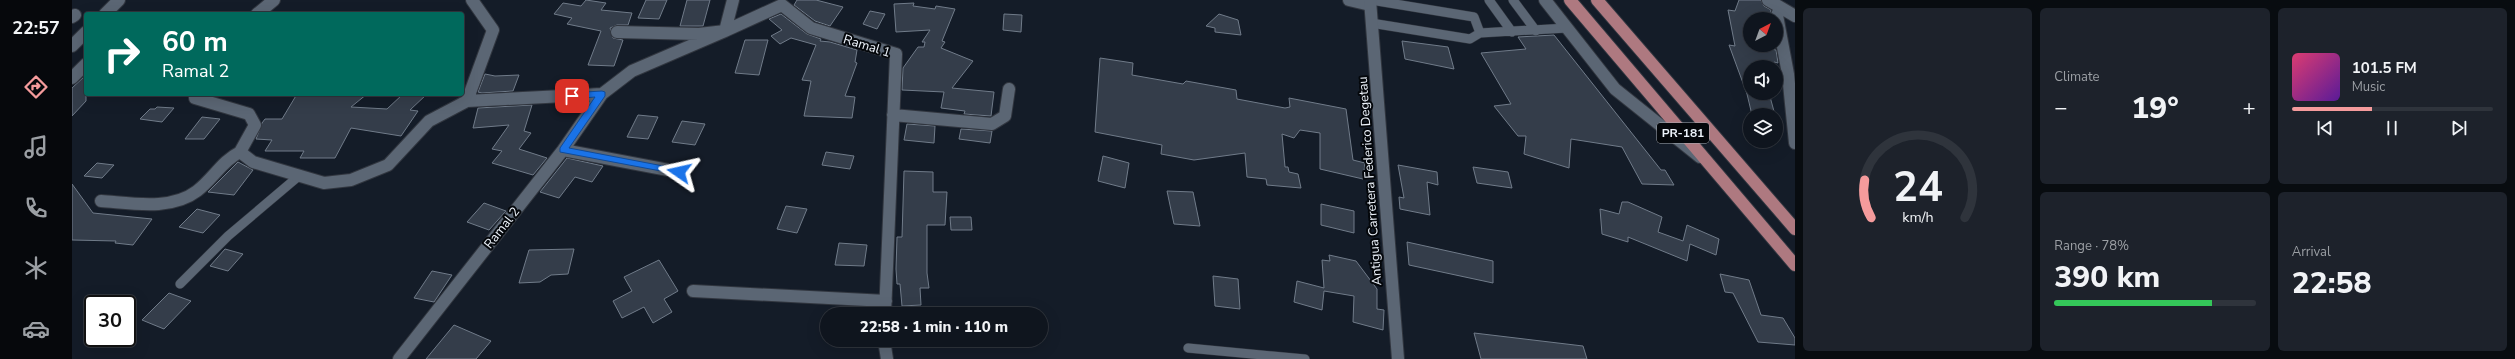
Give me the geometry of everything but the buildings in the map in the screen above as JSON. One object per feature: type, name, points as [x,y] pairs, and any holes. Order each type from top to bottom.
[{"type":"main road","name":"PR-181","points":[[1570,0],[1795,265]]},
{"type":"main road","name":"PR-181","points":[[1596,0],[1795,229]]},
{"type":"street","points":[[106,12],[119,0]]},
{"type":"street","points":[[259,12],[274,0]]},
{"type":"street","points":[[467,101],[493,30],[472,0]]},
{"type":"street","points":[[725,31],[733,0]]},
{"type":"street","points":[[1349,0],[1370,2]]},
{"type":"street","points":[[1545,0],[1615,89],[1661,128],[1710,165]]},
{"type":"street","points":[[1768,0],[1795,16]]},
{"type":"street","name":"Antigua Carretera Federico Degetau","points":[[1370,2],[1398,359]]},
{"type":"street","name":"Ramal 1","points":[[617,32],[700,34],[725,31],[782,5],[811,28],[896,54],[885,307]]},
{"type":"street","points":[[1780,8],[1777,15],[1788,74],[1795,142]]},
{"type":"street","name":"Ramal 2","points":[[399,359],[563,150],[602,94],[632,71],[725,31]]},
{"type":"street","points":[[72,46],[84,34]]},
{"type":"street","points":[[72,78],[84,66]]},
{"type":"street","points":[[893,115],[992,124],[1005,116],[1009,89]]},
{"type":"street","points":[[240,152],[253,162],[324,183],[351,180],[388,165],[429,120],[467,101],[602,94]]},
{"type":"street","points":[[101,201],[172,203],[196,192],[229,157],[240,152],[255,125],[249,114],[216,106],[195,98],[195,96]]},
{"type":"street","points":[[563,150],[679,172]]},
{"type":"street","points":[[693,291],[874,307]]},
{"type":"street","points":[[884,347],[887,359]]},
{"type":"lane","points":[[1489,0],[1512,32]]},
{"type":"lane","points":[[1513,0],[1536,31]]},
{"type":"lane","points":[[1370,2],[1474,17],[1480,33]]},
{"type":"lane","points":[[1372,23],[1470,39],[1480,33],[1536,31],[1567,28]]},
{"type":"lane","points":[[180,284],[228,236],[300,175]]},
{"type":"lane","points":[[1188,348],[1305,359]]},
{"type":"route","points":[[572,96],[602,94],[563,150],[679,172]]}]
